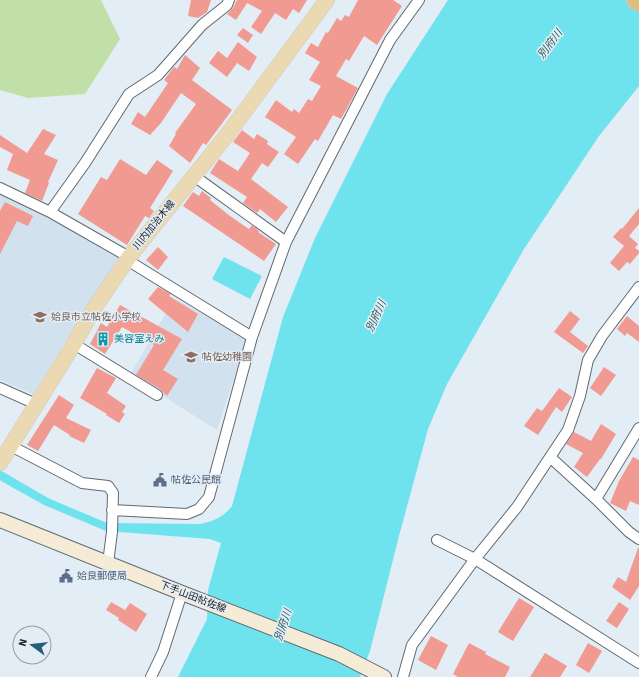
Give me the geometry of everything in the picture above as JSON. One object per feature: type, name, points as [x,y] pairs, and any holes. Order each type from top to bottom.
[{"type":"main road","name":"川内加治木線","points":[[0,463],[74,344],[93,310],[128,258],[230,131],[326,0]]},
{"type":"main road","name":"下手山田帖佐線","points":[[0,520],[339,654],[384,677]]},
{"type":"street","points":[[50,212],[85,163],[129,94],[158,75],[202,24],[227,5],[229,0]]},
{"type":"street","points":[[112,515],[187,514],[199,509],[209,497],[252,338],[286,242],[390,40],[419,0]]},
{"type":"street","points":[[194,176],[286,242]]},
{"type":"street","points":[[0,188],[50,212],[128,258],[252,338]]},
{"type":"street","points":[[403,677],[412,645],[475,559],[517,507],[568,430],[580,396],[588,360],[602,336],[639,286]]},
{"type":"street","points":[[74,344],[157,395]]},
{"type":"street","points":[[0,388],[36,404]]},
{"type":"street","points":[[596,499],[639,428]]},
{"type":"street","points":[[11,446],[82,483],[108,486],[113,493],[112,532],[108,563]]},
{"type":"street","points":[[550,457],[596,499],[628,532],[639,539]]},
{"type":"street","points":[[437,540],[475,559],[639,663]]},
{"type":"street","points":[[151,677],[163,652],[182,593]]},
{"type":"shaded area","name":"姶良市立帖佐小学校","points":[[0,190],[120,255],[33,394],[0,380]]},
{"type":"shaded area","name":"帖佐幼稚園","points":[[178,300],[247,339],[217,430],[130,375],[171,304]]},
{"type":"green space","points":[[0,0],[101,0],[120,39],[85,94],[28,98],[0,90]]},
{"type":"water","name":"別府川","points":[[448,0],[639,0],[639,86],[599,136],[524,249],[447,384],[428,429],[370,651],[360,677],[178,677],[207,619],[208,590],[221,543],[210,539],[106,531],[44,505],[1,481],[0,470],[48,498],[107,523],[199,524],[209,522],[229,510],[232,506],[283,317],[315,238],[387,94]]},
{"type":"water","points":[[224,257],[262,276],[250,299],[212,279]]},
{"type":"building","points":[[191,0],[211,0],[207,12],[198,18],[188,16]]},
{"type":"building","points":[[237,0],[307,0],[299,13],[293,9],[286,20],[275,13],[261,34],[251,27],[262,11],[247,3],[236,20],[227,14],[233,8]]},
{"type":"building","points":[[358,0],[393,0],[402,6],[377,45],[364,36],[349,61],[346,59],[336,76],[358,88],[341,119],[333,115],[318,141],[315,139],[298,164],[284,154],[296,137],[265,117],[276,100],[292,112],[294,109],[299,113],[308,99],[312,101],[321,86],[309,80],[320,62],[305,53],[311,43],[318,47],[326,32],[328,33],[337,18],[341,21],[345,15],[349,17]]},
{"type":"building","points":[[243,28],[253,35],[248,43],[237,35]]},
{"type":"building","points":[[238,42],[257,57],[249,71],[237,63],[227,77],[209,63],[218,51],[227,58]]},
{"type":"building","points":[[185,55],[200,68],[192,80],[232,110],[206,145],[203,143],[190,163],[169,146],[176,134],[175,133],[196,104],[181,93],[161,123],[150,135],[131,124],[138,112],[145,117],[168,83],[164,80],[174,67],[177,69]]},
{"type":"building","points":[[43,129],[56,135],[44,154],[58,160],[48,182],[49,183],[42,201],[25,193],[30,180],[7,170],[13,154],[0,147],[0,135],[27,153]]},
{"type":"building","points":[[242,130],[254,139],[257,134],[268,141],[267,144],[279,152],[268,167],[262,163],[251,179],[288,207],[276,222],[260,209],[257,213],[243,203],[247,197],[210,173],[219,159],[238,171],[250,153],[233,142]]},
{"type":"building","points":[[120,159],[146,175],[157,160],[173,171],[150,208],[154,211],[149,218],[145,216],[127,245],[78,214],[101,177],[107,180]]},
{"type":"building","points":[[202,191],[211,198],[210,200],[230,216],[249,229],[252,225],[259,231],[258,232],[276,244],[264,261],[183,206],[193,192],[199,196]]},
{"type":"building","points":[[5,202],[33,216],[28,226],[17,221],[0,254],[0,211]]},
{"type":"building","points":[[639,208],[639,224],[629,236],[638,244],[635,248],[639,251],[639,253],[630,264],[627,262],[619,271],[610,263],[624,246],[613,237],[621,228],[622,229]]},
{"type":"building","points":[[158,247],[168,257],[158,270],[146,260]]},
{"type":"building","points":[[158,287],[171,294],[169,296],[198,314],[188,332],[148,299]]},
{"type":"building","points":[[120,305],[182,339],[163,370],[178,379],[167,396],[160,389],[136,375],[154,345],[122,327],[105,354],[90,344],[101,323],[107,327]]},
{"type":"building","points":[[570,311],[580,319],[570,332],[588,346],[583,353],[554,332]]},
{"type":"building","points":[[627,316],[639,326],[639,342],[627,333],[625,336],[617,329]]},
{"type":"building","points":[[604,367],[616,375],[601,396],[590,388]]},
{"type":"building","points":[[97,368],[116,378],[107,393],[126,406],[122,412],[125,414],[119,423],[80,398]]},
{"type":"building","points":[[559,388],[572,397],[562,412],[556,407],[538,435],[524,426],[537,408],[542,411]]},
{"type":"building","points":[[59,395],[74,405],[66,418],[91,430],[84,443],[69,436],[70,435],[54,425],[38,451],[27,445]]},
{"type":"building","points":[[601,424],[616,434],[601,459],[587,477],[574,467],[583,453],[566,444],[574,432],[591,441]]},
{"type":"building","points":[[633,457],[639,460],[639,505],[630,501],[626,511],[610,503],[619,481]]},
{"type":"building","points":[[638,548],[639,586],[630,600],[612,587],[618,577],[626,582]]},
{"type":"building","points":[[519,598],[534,607],[513,641],[498,632]]},
{"type":"building","points":[[111,602],[125,610],[130,603],[147,614],[136,632],[118,620],[119,618],[106,610]]},
{"type":"building","points":[[619,602],[629,609],[617,628],[606,621]]},
{"type":"building","points":[[431,636],[448,645],[436,670],[418,660]]},
{"type":"building","points":[[469,643],[486,652],[485,654],[510,667],[505,677],[458,677],[453,674]]},
{"type":"building","points":[[588,643],[602,651],[589,673],[576,665]]},
{"type":"building","points":[[545,653],[567,666],[560,677],[530,677]]},
{"type":"place","name":"姶良市立帖佐小学校","points":[[40,317]]},
{"type":"place","name":"美容室えみ","points":[[103,339]]},
{"type":"place","name":"帖佐幼稚園","points":[[191,357]]},
{"type":"place","name":"帖佐公民館","points":[[160,480]]},
{"type":"place","name":"姶良郵便局","points":[[66,576]]}]
